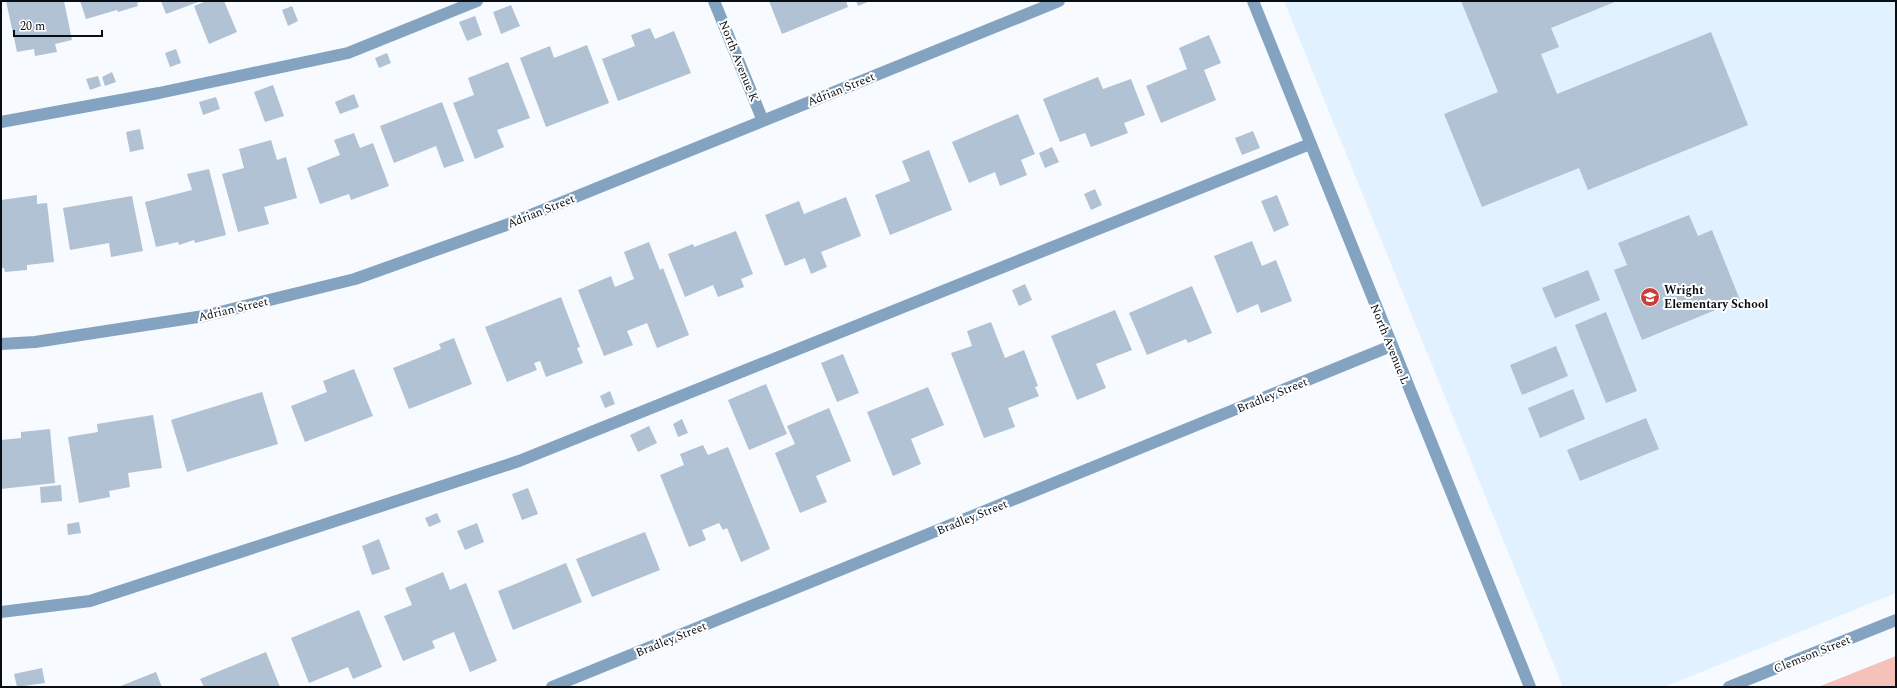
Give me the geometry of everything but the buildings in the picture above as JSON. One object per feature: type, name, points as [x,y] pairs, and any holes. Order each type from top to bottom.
[{"type":"street","points":[[1,122],[159,93],[348,53],[477,1]]},
{"type":"street","name":"North Avenue K","points":[[714,1],[763,121]]},
{"type":"street","name":"Adrian Street","points":[[1,344],[35,342],[204,316],[355,279],[506,225],[1059,1]]},
{"type":"street","name":"North Avenue L","points":[[1253,1],[1391,346],[1530,687]]},
{"type":"street","points":[[1,612],[90,601],[519,461],[1310,144]]},
{"type":"street","name":"Bradley Street","points":[[552,687],[1391,346]]},
{"type":"street","name":"Clemson Street","points":[[1729,687],[1896,620]]},
{"type":"shaded area","name":"Wright Elementary School","points":[[1284,1],[1896,1],[1896,593],[1664,687],[1563,687]]},
{"type":"shaded area","points":[[1896,656],[1896,687],[1818,687]]},
{"type":"place","name":"Wright Elementary School","points":[[1650,297]]}]
